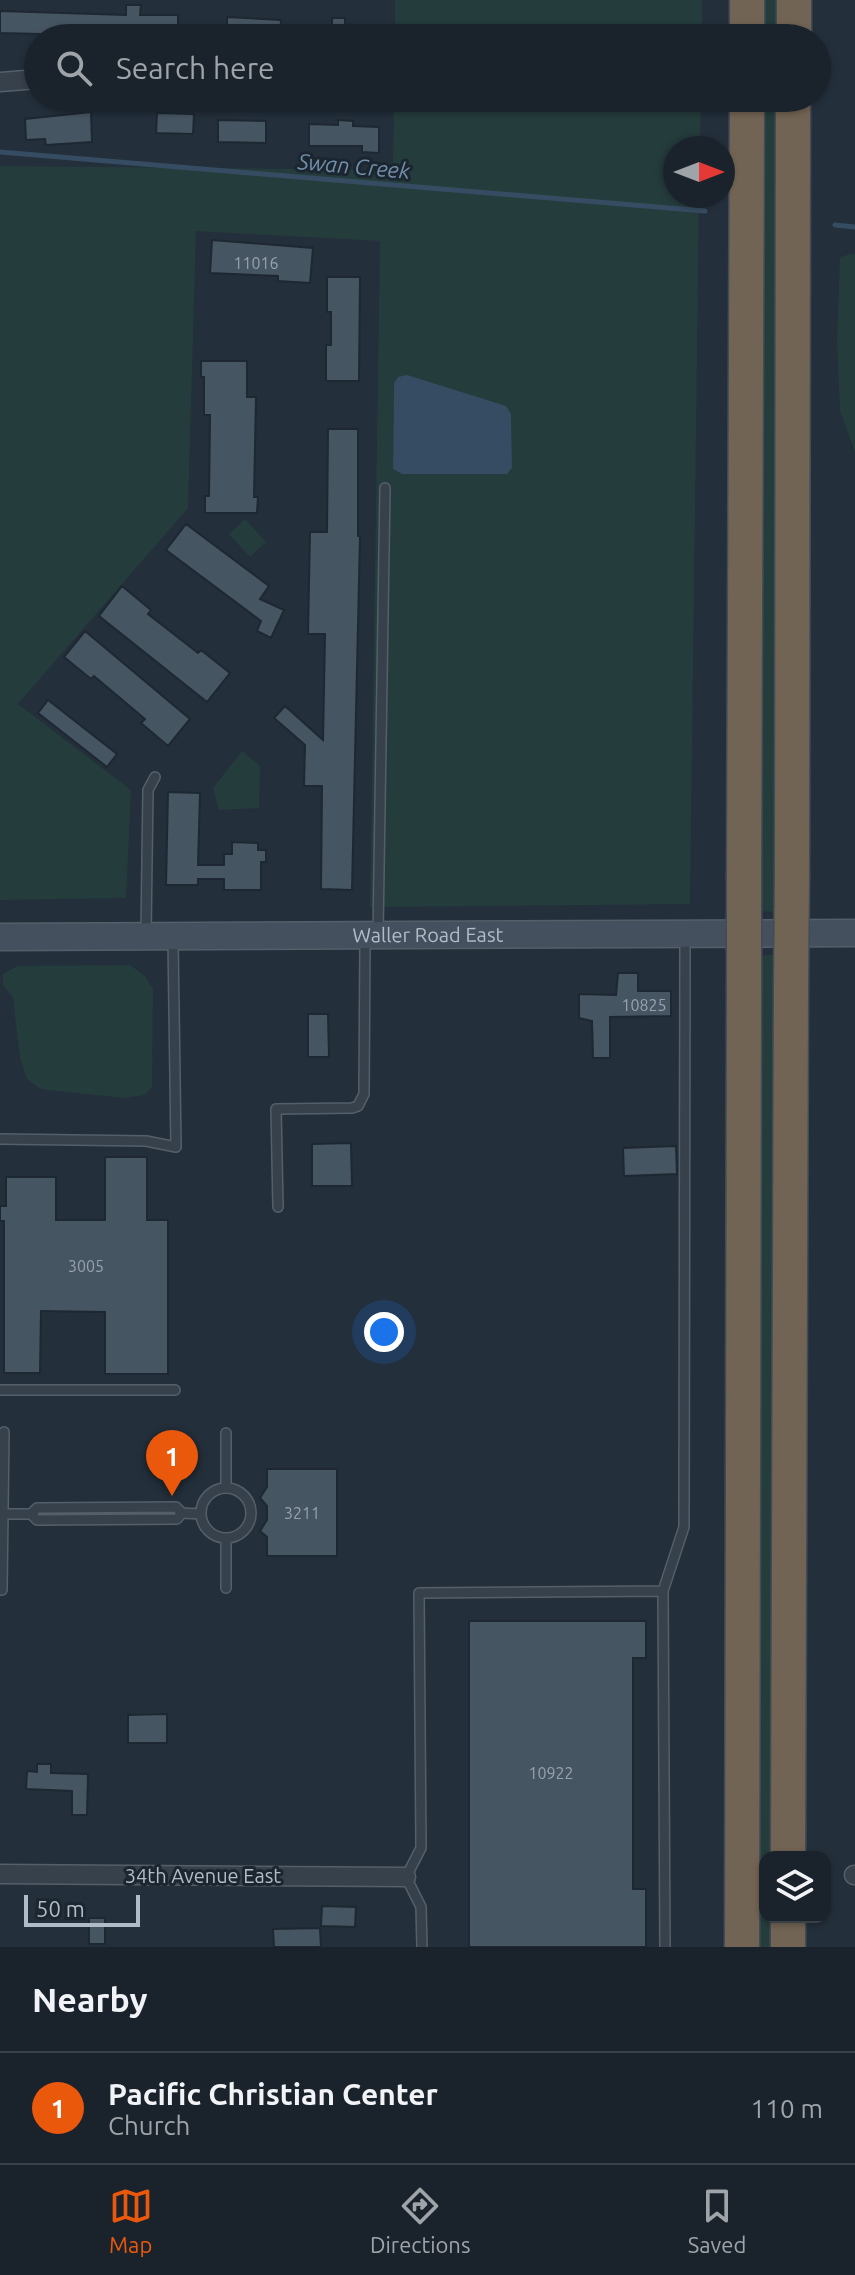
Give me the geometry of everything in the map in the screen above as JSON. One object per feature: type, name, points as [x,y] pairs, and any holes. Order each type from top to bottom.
[{"type":"highway","points":[[747,0],[747,24]]},
{"type":"highway","points":[[794,0],[794,24]]},
{"type":"highway","points":[[742,1947],[747,112]]},
{"type":"highway","points":[[788,1851],[793,112]]},
{"type":"highway","points":[[788,1923],[788,1947]]},
{"type":"street","points":[[0,82],[24,80]]},
{"type":"street","name":"Waller Road East","points":[[0,937],[855,933]]},
{"type":"street","name":"34th Avenue East","points":[[0,1874],[406,1877]]},
{"type":"lane","points":[[278,1207],[276,1109],[352,1108],[358,1106],[364,1094],[385,488]]},
{"type":"lane","points":[[146,937],[148,790],[155,777]]},
{"type":"lane","points":[[665,1947],[663,1591],[684,1527],[685,934]]},
{"type":"lane","points":[[0,1139],[146,1141],[176,1147],[173,936]]},
{"type":"lane","points":[[0,1390],[175,1390]]},
{"type":"lane","points":[[2,1590],[4,1432]]},
{"type":"lane","points":[[226,1433],[226,1488]]},
{"type":"lane","points":[[226,1488],[246,1498],[251,1513],[250,1521],[241,1534],[226,1538],[211,1534],[201,1514],[205,1498],[218,1489],[226,1488]]},
{"type":"lane","points":[[4,1514],[31,1514],[37,1520],[177,1519],[182,1513],[201,1514]]},
{"type":"lane","points":[[226,1538],[226,1588]]},
{"type":"lane","points":[[422,1947],[421,1907],[406,1877],[421,1848],[419,1593],[663,1591]]},
{"type":"green space","points":[[395,0],[702,0],[702,24],[395,24]]},
{"type":"green space","points":[[761,0],[779,0],[779,24],[761,24]]},
{"type":"green space","points":[[394,112],[701,112],[700,136],[663,136],[663,208],[699,208],[690,904],[370,907],[380,241],[196,231],[188,508],[18,704],[131,790],[126,898],[0,900],[0,166],[393,170]],"holes":[[[398,377],[511,414],[512,468],[507,474],[402,474],[393,469],[394,383]]]},
{"type":"green space","points":[[761,112],[779,112],[778,912],[757,911]]},
{"type":"green space","points":[[855,254],[855,452],[840,411],[837,342],[840,257]]},
{"type":"green space","points":[[245,519],[266,542],[250,557],[229,534]]},
{"type":"green space","points":[[242,751],[260,766],[259,808],[219,810],[213,788]]},
{"type":"green space","points":[[778,954],[775,1851],[759,1851],[759,1923],[775,1923],[775,1947],[759,1947],[758,956]]},
{"type":"green space","points":[[130,965],[145,976],[153,989],[152,1087],[145,1095],[124,1098],[40,1089],[27,1079],[20,1058],[13,998],[3,985],[3,974],[18,966]]},
{"type":"water","points":[[407,375],[506,406],[511,414],[512,468],[507,474],[402,474],[393,469],[394,383],[398,377]]},
{"type":"building","points":[[126,5],[141,5],[140,15],[178,15],[178,24],[24,24],[24,34],[0,33],[0,11],[126,15]]},
{"type":"building","points":[[227,17],[281,20],[281,24],[227,24]]},
{"type":"building","points":[[332,18],[345,18],[345,24],[332,24]]},
{"type":"building","points":[[91,112],[92,142],[46,145],[45,139],[26,140],[25,119]]},
{"type":"building","points":[[157,113],[194,114],[193,134],[156,133]]},
{"type":"building","points":[[218,120],[266,121],[266,143],[218,142]]},
{"type":"building","points":[[338,120],[353,121],[353,126],[379,127],[379,153],[362,152],[362,146],[309,146],[309,124],[338,125]]},
{"type":"building","points":[[212,240],[313,248],[310,283],[278,281],[278,276],[210,273]]},
{"type":"building","points":[[327,277],[360,277],[359,381],[326,381],[326,345],[331,345]]},
{"type":"building","points":[[201,361],[247,361],[247,397],[256,397],[254,497],[258,497],[257,513],[205,513],[205,496],[209,496],[210,415],[204,415]]},
{"type":"building","points":[[328,429],[358,429],[360,536],[352,890],[321,889],[322,786],[304,786],[305,745],[274,718],[285,706],[323,740],[325,634],[308,634],[310,532],[327,532]]},
{"type":"building","points":[[186,524],[269,586],[260,599],[284,610],[271,638],[257,631],[261,621],[166,550]]},
{"type":"building","points":[[122,586],[151,610],[148,614],[198,653],[201,650],[230,673],[207,702],[99,616]]},
{"type":"building","points":[[85,631],[190,719],[168,746],[141,723],[145,719],[94,676],[91,679],[64,657]]},
{"type":"building","points":[[48,700],[117,754],[107,767],[38,713]]},
{"type":"building","points":[[168,792],[200,793],[198,865],[224,865],[224,854],[232,854],[232,842],[258,843],[258,850],[266,850],[266,862],[261,862],[261,890],[224,890],[224,879],[198,879],[198,885],[166,885]]},
{"type":"building","points":[[618,973],[638,973],[638,991],[671,991],[671,1016],[610,1017],[610,1058],[593,1058],[592,1021],[579,1018],[579,994],[616,995]]},
{"type":"building","points":[[308,1014],[328,1014],[329,1057],[308,1057]]},
{"type":"building","points":[[351,1143],[352,1186],[312,1186],[312,1144]]},
{"type":"building","points":[[676,1146],[677,1174],[624,1176],[623,1148]]},
{"type":"building","points":[[105,1157],[147,1157],[147,1220],[168,1220],[168,1374],[105,1374],[105,1312],[41,1311],[40,1373],[4,1373],[4,1221],[0,1221],[0,1206],[6,1206],[6,1177],[56,1177],[56,1220],[105,1220]]},
{"type":"building","points":[[267,1469],[337,1469],[337,1556],[267,1556],[267,1537],[260,1531],[267,1520],[267,1506],[260,1498],[267,1487]]},
{"type":"building","points":[[469,1621],[646,1621],[646,1658],[633,1658],[633,1889],[646,1889],[646,1947],[469,1947]]},
{"type":"building","points":[[167,1714],[167,1743],[128,1743],[128,1715]]},
{"type":"building","points":[[37,1764],[51,1764],[51,1773],[88,1774],[87,1815],[72,1815],[72,1791],[26,1789],[27,1771],[37,1772]]},
{"type":"building","points":[[322,1906],[356,1907],[355,1927],[321,1926]]},
{"type":"building","points":[[89,1918],[105,1918],[105,1944],[89,1944]]},
{"type":"building","points":[[320,1928],[321,1947],[274,1947],[273,1929]]},
{"type":"waterway","name":"Swan Creek","points":[[0,152],[705,211]]},
{"type":"waterway","name":"Swan Creek","points":[[835,225],[855,227]]},
{"type":"place","name":"Pacific Christian Center","points":[[172,1496]]}]
